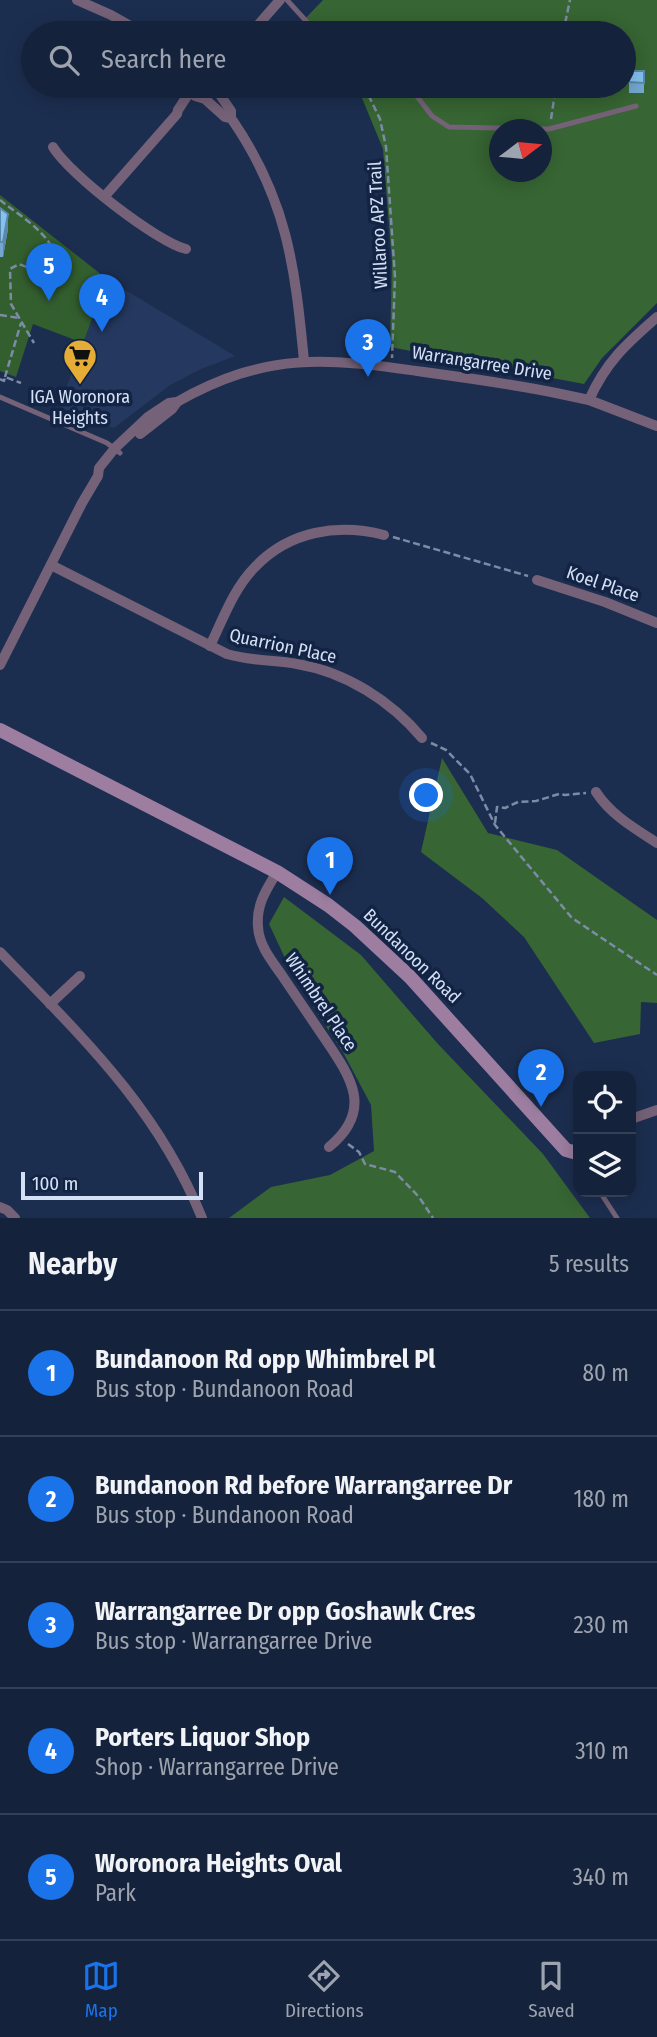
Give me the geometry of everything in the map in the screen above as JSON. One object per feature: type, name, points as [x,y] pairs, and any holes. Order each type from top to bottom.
[{"type":"street","points":[[77,0],[121,21]]},
{"type":"street","points":[[262,21],[280,0]]},
{"type":"street","points":[[104,196],[191,98]]},
{"type":"street","points":[[202,98],[225,117],[231,118]]},
{"type":"street","points":[[223,98],[231,111],[231,118],[264,174],[287,236],[296,280],[304,361]]},
{"type":"street","points":[[53,147],[66,165],[104,196],[162,240],[186,249]]},
{"type":"street","points":[[589,400],[614,357],[657,317]]},
{"type":"street","name":"Warrangarree Drive","points":[[0,665],[82,503],[118,451],[172,409],[177,402],[231,376],[304,361],[350,362],[526,387],[589,400],[657,426]]},
{"type":"street","points":[[210,646],[243,582],[255,566],[270,554],[298,538],[327,530],[355,528],[384,535]]},
{"type":"street","name":"Quarrion Place","points":[[51,565],[210,646],[240,658],[300,664],[343,678],[397,712],[422,738]]},
{"type":"street","name":"Koel Place","points":[[537,580],[606,602],[657,623]]},
{"type":"street","name":"Bundanoon Road","points":[[0,730],[277,872],[328,905],[384,951],[410,977],[566,1150],[573,1152]]},
{"type":"street","points":[[596,792],[616,816],[657,843]]},
{"type":"street","name":"Whimbrel Place","points":[[277,872],[261,899],[258,911],[259,937],[351,1079],[354,1090],[354,1111],[347,1130],[329,1147]]},
{"type":"street","points":[[0,952],[110,1067],[139,1104],[176,1160],[202,1218]]},
{"type":"street","points":[[50,1004],[80,976]]},
{"type":"street","points":[[636,1117],[657,1110]]},
{"type":"street","points":[[0,1207],[7,1209],[15,1218]]},
{"type":"lane","points":[[287,0],[306,21]]},
{"type":"lane","points":[[418,98],[432,116],[449,127],[489,128]]},
{"type":"lane","points":[[552,128],[636,106]]},
{"type":"lane","points":[[0,397],[118,451]]},
{"type":"lane","points":[[603,1197],[617,1218]]},
{"type":"path","points":[[565,21],[569,0]]},
{"type":"path","name":"Willaroo APZ Trail","points":[[370,98],[380,119],[387,159],[395,277],[392,367]]},
{"type":"path","points":[[551,119],[554,98]]},
{"type":"path","points":[[0,200],[50,241],[59,268],[57,279],[19,264],[10,270],[11,304],[34,343]]},
{"type":"path","points":[[0,315],[20,320]]},
{"type":"path","points":[[0,379],[4,381],[20,320]]},
{"type":"path","points":[[5,377],[21,383]]},
{"type":"path","points":[[384,535],[521,573],[537,580]]},
{"type":"path","points":[[422,738],[446,750],[470,774],[495,825],[572,918],[657,975]]},
{"type":"path","points":[[495,825],[497,807],[505,808],[518,802],[536,801],[559,794],[565,796],[596,792]]},
{"type":"path","points":[[340,1139],[359,1152],[365,1164],[395,1172],[419,1197],[433,1218]]},
{"type":"shaded area","points":[[107,279],[235,356],[170,385],[114,428],[59,407]]},
{"type":"green space","points":[[323,0],[657,0],[657,303],[602,358],[584,384],[390,347],[392,262],[383,149],[362,98],[636,98],[636,21],[303,21]]},
{"type":"green space","points":[[0,195],[107,279],[83,343],[33,324],[16,377],[0,371]]},
{"type":"green space","points":[[442,758],[488,833],[557,850],[657,920],[657,1003],[641,1002],[640,1034],[594,1043],[524,937],[482,898],[421,852]]},
{"type":"green space","points":[[284,897],[361,955],[438,1044],[543,1154],[590,1218],[229,1218],[271,1187],[330,1175],[374,1151],[371,1105],[344,1054],[292,973],[269,924]]},
{"type":"building","points":[[636,71],[644,71],[644,83],[636,82]]},
{"type":"building","points":[[0,208],[8,214],[3,242],[0,242]]},
{"type":"place","name":"Woronora Heights Oval","points":[[49,301]]},
{"type":"place","name":"Porters Liquor Shop","points":[[102,332]]},
{"type":"place","name":"Warrangarree Dr opp Goshawk Cres","points":[[368,377]]},
{"type":"place","name":"IGA Woronora Heights","points":[[80,386]]},
{"type":"place","name":"Bundanoon Rd opp Whimbrel Pl","points":[[330,895]]},
{"type":"place","name":"Bundanoon Rd before Warrangarree Dr","points":[[541,1107]]}]
